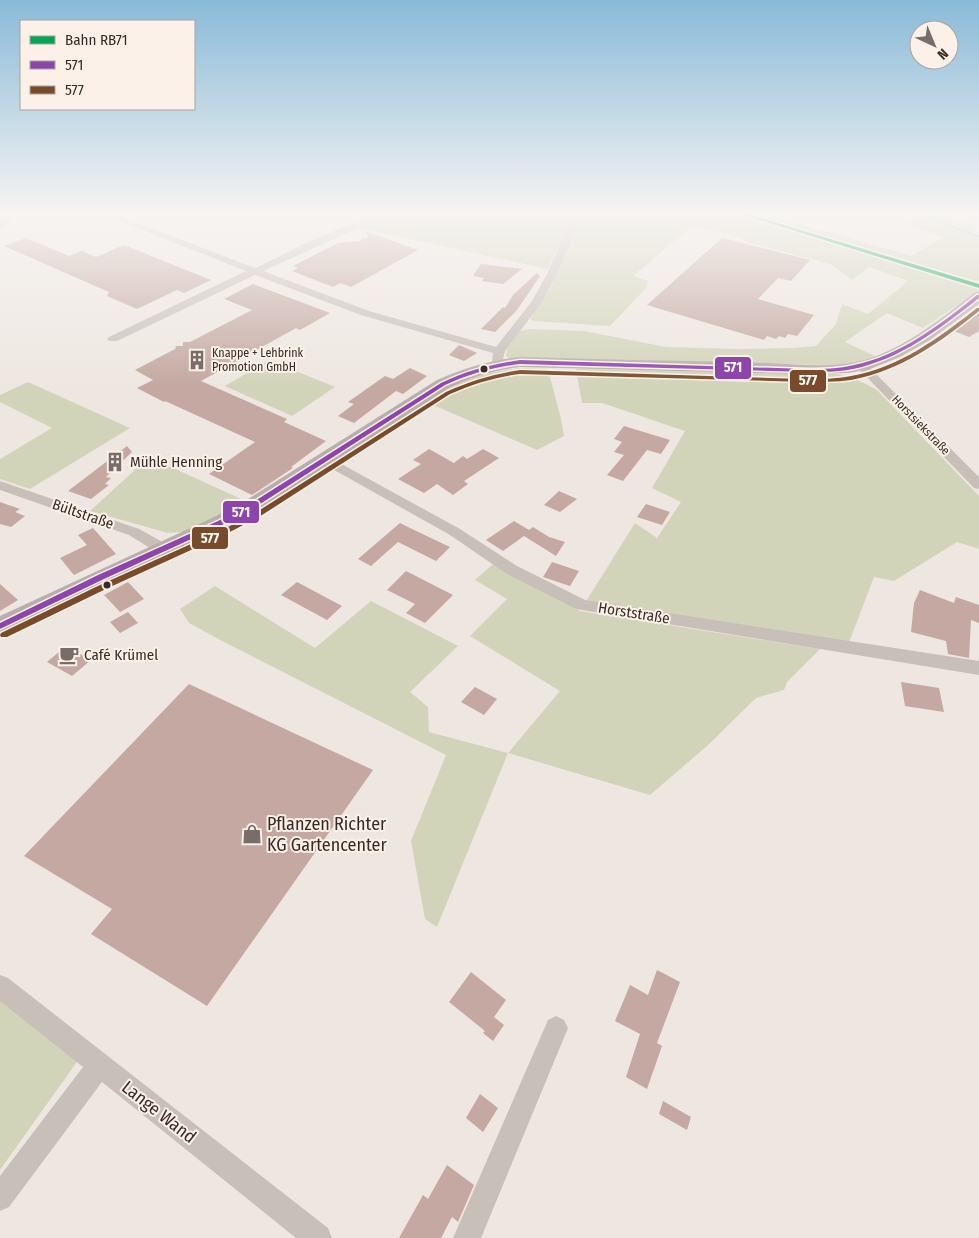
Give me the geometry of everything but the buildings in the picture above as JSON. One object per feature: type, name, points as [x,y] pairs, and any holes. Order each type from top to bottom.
[{"type":"main road","points":[[0,626],[252,506],[443,384],[499,357],[520,362],[798,369],[836,369],[862,366],[884,359],[903,348],[942,324],[979,296]]},
{"type":"street","points":[[113,339],[253,272]]},
{"type":"street","points":[[257,272],[365,313],[499,357],[536,302],[553,272]]},
{"type":"street","name":"Horstsiekstraße","points":[[862,366],[979,485]]},
{"type":"street","name":"Horststraße","points":[[325,459],[455,532],[512,570],[582,605],[979,668]]},
{"type":"street","name":"Bültstraße","points":[[0,485],[134,532],[164,549]]},
{"type":"street","name":"Lange Wand","points":[[0,986],[318,1238]]},
{"type":"street","points":[[467,1238],[556,1028]]},
{"type":"street","points":[[0,1198],[99,1066]]},
{"type":"green space","points":[[558,272],[638,272],[633,276],[648,281],[645,289],[610,326],[533,321],[530,319],[552,285]]},
{"type":"green space","points":[[841,272],[863,272],[852,280]]},
{"type":"green space","points":[[882,272],[925,272],[979,288],[979,291],[923,328],[887,313],[845,342],[875,356],[855,363],[833,365],[511,360],[506,356],[507,349],[520,331],[530,329],[584,331],[666,347],[738,349],[816,346],[836,324],[842,304],[868,314],[908,281]]},
{"type":"green space","points":[[945,272],[979,272],[979,282]]},
{"type":"green space","points":[[269,360],[335,387],[292,416],[225,386]]},
{"type":"green space","points":[[519,368],[548,369],[561,419],[564,436],[537,450],[426,402],[448,389],[471,379],[494,372]]},
{"type":"green space","points":[[576,369],[838,374],[854,378],[877,390],[979,496],[979,549],[957,542],[894,581],[874,577],[848,645],[585,603],[635,523],[657,538],[681,502],[652,488],[685,431],[602,403],[582,403]]},
{"type":"green space","points":[[28,382],[130,428],[30,489],[0,479],[0,459],[52,428],[0,402],[0,395]]},
{"type":"green space","points":[[149,457],[250,503],[184,532],[168,533],[90,511]]},
{"type":"green space","points":[[493,564],[580,611],[820,649],[787,682],[784,690],[756,698],[707,746],[650,795],[508,753],[560,691],[470,636],[507,599],[475,580]]},
{"type":"green space","points":[[215,586],[315,648],[371,601],[458,646],[410,692],[428,707],[429,732],[508,753],[437,927],[425,919],[411,841],[446,755],[189,623],[180,609]]},
{"type":"green space","points":[[0,1000],[79,1059],[0,1170]]},
{"type":"rail line","name":"RB71","points":[[932,272],[979,286]]},
{"type":"transit line","name":"571","points":[[0,626],[101,577],[220,523],[252,506],[443,384],[471,373],[490,367],[520,362],[807,370],[852,367],[866,364],[897,352],[926,335],[979,296]]},
{"type":"transit line","name":"577","points":[[4,635],[257,515],[448,393],[474,382],[520,372],[805,381],[850,378],[881,370],[911,356],[939,339],[979,309]]},
{"type":"place","name":"Knappe + Lehbrink Promotion GmbH","points":[[197,360]]},
{"type":"place","name":"Mühle Henning","points":[[115,462]]},
{"type":"place","name":"Café Krümel","points":[[69,655]]},
{"type":"place","name":"Pflanzen Richter KG Gartencenter","points":[[252,834]]}]
